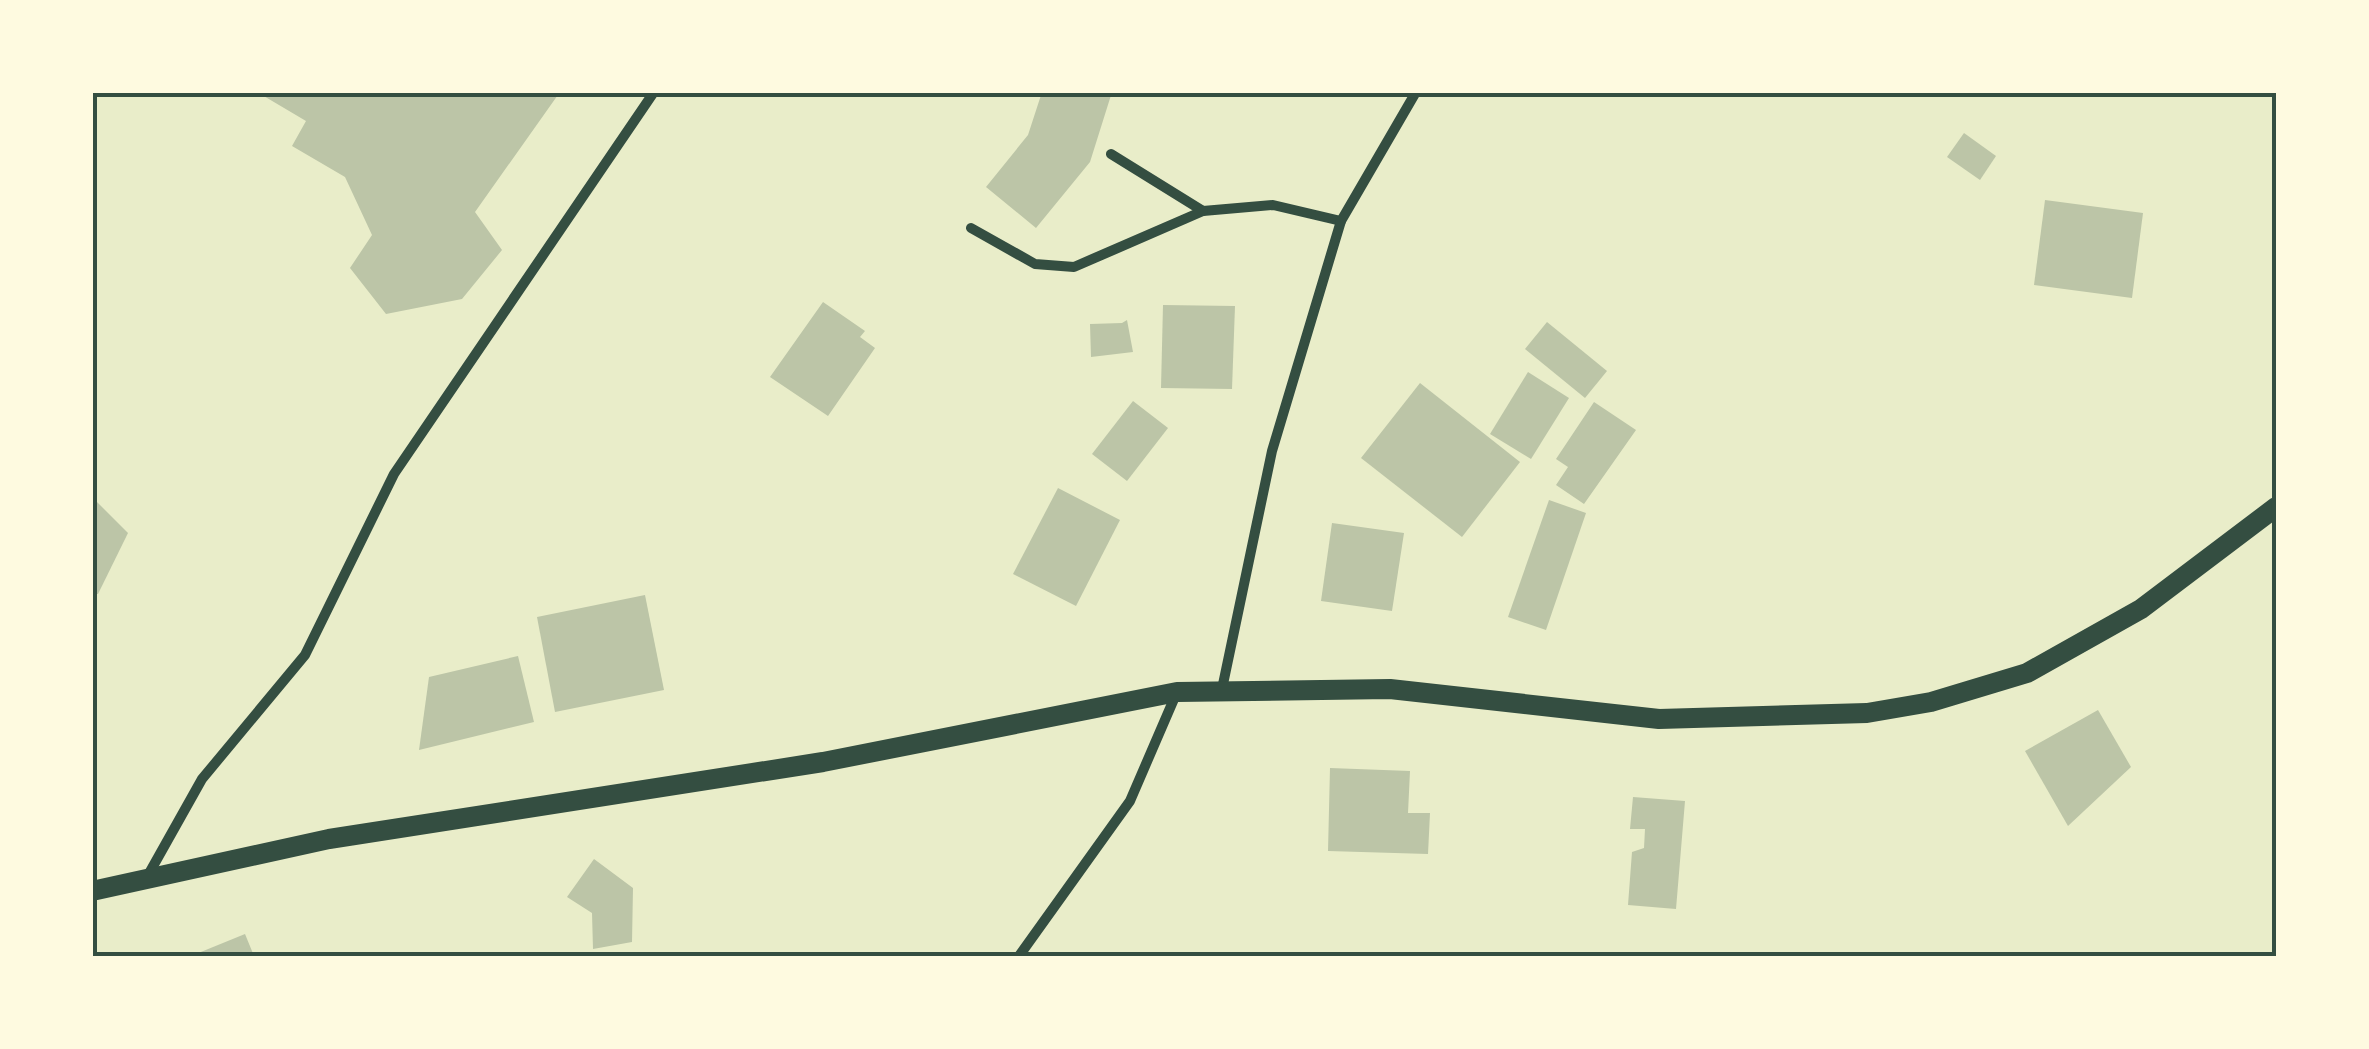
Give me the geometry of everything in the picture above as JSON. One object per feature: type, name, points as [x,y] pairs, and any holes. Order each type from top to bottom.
[{"type":"main road","points":[[92,891],[328,839],[822,762],[1176,692],[1390,689],[1659,719],[1867,713],[1915,705],[2027,673],[2140,609],[2276,507]]},
{"type":"street","points":[[147,877],[202,779],[305,655],[394,474],[654,92]]},
{"type":"street","points":[[1222,689],[1272,451],[1341,221],[1416,92]]},
{"type":"street","points":[[1111,154],[1203,210]]},
{"type":"street","points":[[971,228],[1035,264],[1074,267],[1203,210],[1273,205],[1341,221]]},
{"type":"street","points":[[1020,956],[1130,801],[1176,692]]},
{"type":"building","points":[[257,92],[560,92],[475,212],[502,250],[462,299],[386,314],[350,268],[372,235],[345,177],[292,146],[306,121]]},
{"type":"building","points":[[1042,92],[1112,92],[1090,162],[1036,228],[986,187],[1028,135]]},
{"type":"building","points":[[1964,133],[1996,156],[1980,180],[1947,157]]},
{"type":"building","points":[[2045,200],[2143,213],[2132,298],[2034,285]]},
{"type":"building","points":[[823,302],[865,331],[860,337],[875,348],[828,416],[770,377]]},
{"type":"building","points":[[1163,305],[1235,306],[1232,389],[1161,388]]},
{"type":"building","points":[[1127,320],[1133,352],[1091,357],[1090,324]]},
{"type":"building","points":[[1547,322],[1607,371],[1585,398],[1525,349]]},
{"type":"building","points":[[1528,372],[1569,398],[1531,459],[1490,434]]},
{"type":"building","points":[[1420,383],[1520,462],[1462,537],[1361,458]]},
{"type":"building","points":[[1133,401],[1168,428],[1127,481],[1092,454]]},
{"type":"building","points":[[1594,402],[1636,430],[1584,504],[1556,485],[1568,467],[1556,459]]},
{"type":"building","points":[[1058,488],[1120,520],[1076,606],[1013,574]]},
{"type":"building","points":[[92,497],[128,533],[98,594],[92,594]]},
{"type":"building","points":[[1549,500],[1586,513],[1546,630],[1508,617]]},
{"type":"building","points":[[1332,523],[1404,533],[1392,611],[1321,601]]},
{"type":"building","points":[[645,595],[664,690],[555,712],[537,617]]},
{"type":"building","points":[[518,656],[534,722],[419,750],[429,677]]},
{"type":"building","points":[[2098,710],[2131,767],[2068,826],[2025,751]]},
{"type":"building","points":[[1330,768],[1410,771],[1408,813],[1430,813],[1428,854],[1328,851]]},
{"type":"building","points":[[1633,797],[1685,801],[1676,909],[1628,905],[1632,852],[1644,848],[1645,829],[1630,829]]},
{"type":"building","points":[[594,859],[633,888],[632,942],[593,949],[592,913],[567,897]]},
{"type":"building","points":[[245,934],[254,956],[191,956]]}]
